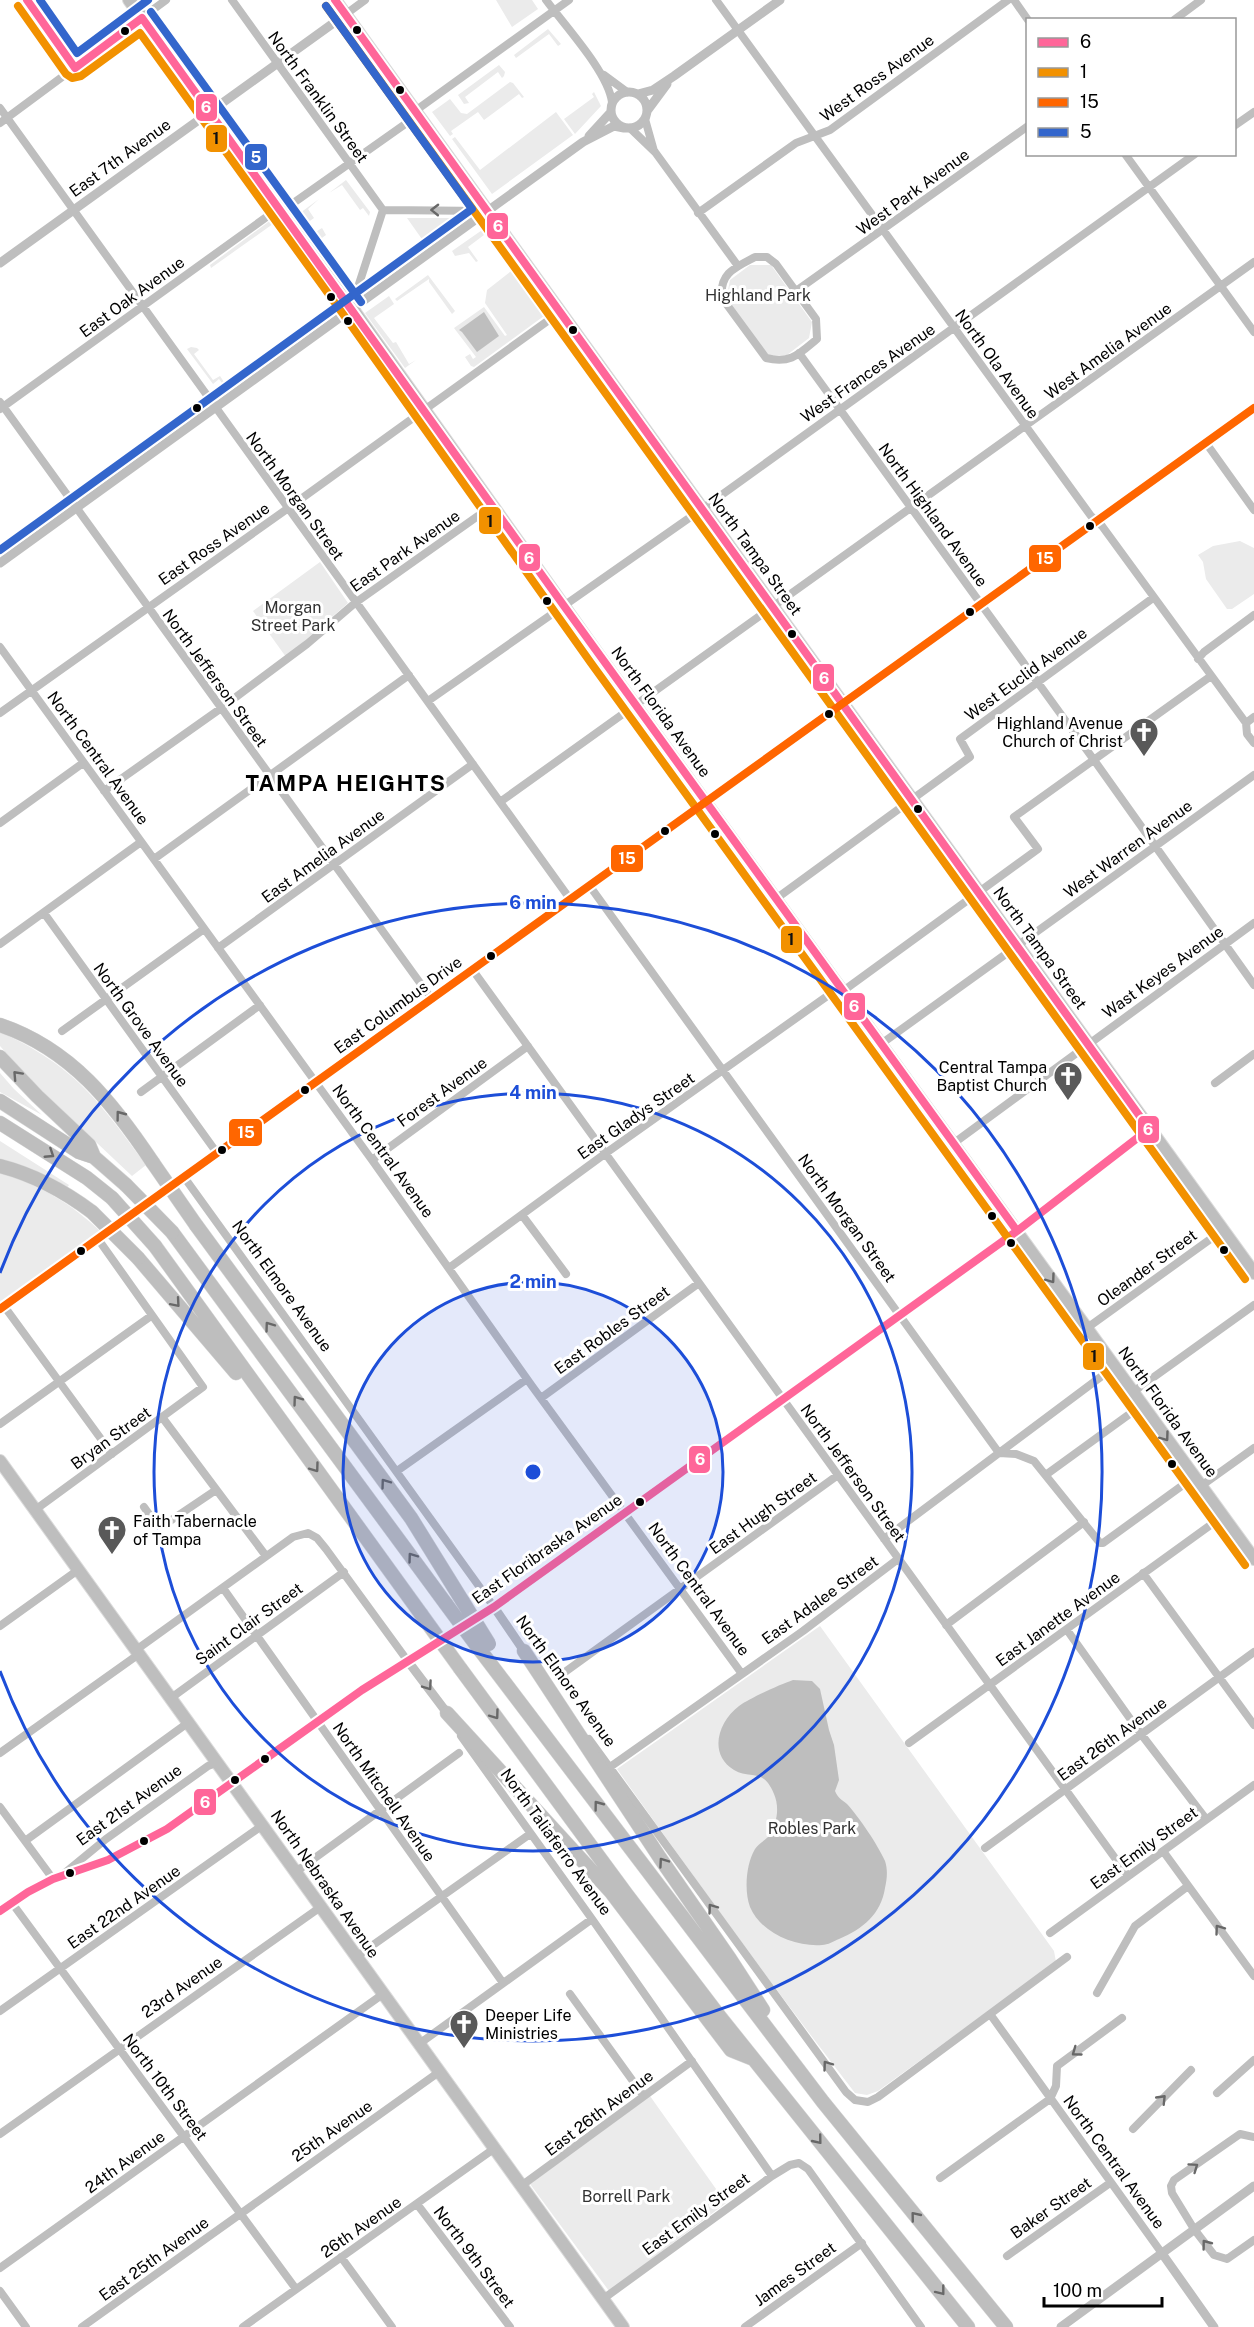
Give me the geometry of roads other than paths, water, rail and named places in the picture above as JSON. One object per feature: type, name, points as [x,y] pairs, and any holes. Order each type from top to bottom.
[{"type":"highway","points":[[0,1025],[39,1042],[58,1054],[88,1079],[117,1111],[196,1225],[411,1518],[463,1602],[485,1647],[526,1710],[823,2103],[1005,2327]]},
{"type":"highway","points":[[0,1057],[89,1145],[94,1157]]},
{"type":"highway","points":[[0,1101],[79,1152],[94,1157],[126,1185],[172,1232],[446,1604],[485,1647]]},
{"type":"highway","points":[[0,1123],[87,1178],[112,1198],[156,1246],[460,1668],[627,1895],[753,2059],[968,2327]]},
{"type":"highway","points":[[0,1166],[34,1177],[55,1187],[92,1212],[138,1258],[240,1377],[268,1403]]},
{"type":"highway","points":[[524,1651],[660,1858],[730,1959],[823,2103]]},
{"type":"highway","points":[[447,1713],[611,1892],[732,2050],[753,2059]]},
{"type":"main road","name":"North Florida Avenue","points":[[129,0],[564,606],[1254,1559]]},
{"type":"main road","name":"North Tampa Street","points":[[335,0],[1254,1273]]},
{"type":"main road","name":"East Columbus Drive","points":[[2,1308],[1254,408]]},
{"type":"main road","name":"North Nebraska Avenue","points":[[0,1461],[623,2327]]},
{"type":"street","points":[[27,0],[75,68]]},
{"type":"street","points":[[3,120],[166,0]]},
{"type":"street","name":"North Franklin Street","points":[[232,0],[383,210]]},
{"type":"street","points":[[346,14],[365,0]]},
{"type":"street","points":[[546,0],[609,87],[615,122],[627,128],[655,152],[738,266]]},
{"type":"street","name":"East Oak Avenue","points":[[1,406],[280,210],[349,165],[568,0]]},
{"type":"street","name":"North Ola Avenue","points":[[716,0],[1026,426],[1246,723],[1247,734],[1254,743]]},
{"type":"street","points":[[599,71],[627,92],[638,94],[653,90],[780,0]]},
{"type":"street","name":"West Ross Avenue","points":[[698,213],[796,143],[830,130],[1008,0]]},
{"type":"street","points":[[1014,0],[1027,18]]},
{"type":"street","points":[[1177,18],[1201,0]]},
{"type":"street","name":"East 7th Avenue","points":[[0,263],[346,14]]},
{"type":"street","points":[[0,563],[583,142],[614,126],[636,127],[674,76]]},
{"type":"street","points":[[583,142],[612,107],[618,95],[627,92]]},
{"type":"street","points":[[638,94],[645,101],[655,152]]},
{"type":"street","name":"North Morgan Street","points":[[0,108],[3,120],[143,306],[570,899]]},
{"type":"street","points":[[1236,125],[1254,112]]},
{"type":"street","name":"West Park Avenue","points":[[796,291],[1026,127]]},
{"type":"street","points":[[1126,156],[1254,332]]},
{"type":"street","name":"West Frances Avenue","points":[[428,701],[702,509],[1192,156]]},
{"type":"street","points":[[359,284],[383,210],[487,211]]},
{"type":"street","points":[[755,257],[767,257],[776,264],[796,291],[816,319],[817,339],[791,359],[779,361],[766,358],[743,330],[722,298],[721,287],[724,278],[738,266],[755,257]]},
{"type":"street","name":"West Amelia Avenue","points":[[773,608],[1254,262]]},
{"type":"street","name":"East Ross Avenue","points":[[0,713],[560,312]]},
{"type":"street","name":"North Highland Avenue","points":[[799,353],[1038,681],[1254,985]]},
{"type":"street","name":"North Jefferson Street","points":[[1,406],[431,998]]},
{"type":"street","points":[[1206,443],[1254,510]]},
{"type":"street","name":"East Park Avenue","points":[[104,791],[220,709],[306,644],[355,603],[492,506]]},
{"type":"street","name":"West Euclid Avenue","points":[[912,800],[970,757],[960,739],[1153,598]]},
{"type":"street","points":[[500,802],[773,608]]},
{"type":"street","points":[[1198,659],[1254,615]]},
{"type":"street","name":"North Central Avenue","points":[[0,647],[742,1674]]},
{"type":"street","points":[[154,859],[409,675]]},
{"type":"street","points":[[1094,760],[1211,676]]},
{"type":"street","points":[[1246,723],[1254,717]]},
{"type":"street","name":"East Gladys Street","points":[[449,1268],[606,1154],[1038,849],[1014,817],[1094,760]]},
{"type":"street","points":[[0,823],[83,763]]},
{"type":"street","name":"East Amelia Avenue","points":[[218,948],[473,764]]},
{"type":"street","name":"West Warren Avenue","points":[[881,1044],[1254,775]]},
{"type":"street","points":[[777,898],[912,800]]},
{"type":"street","points":[[0,944],[141,842]]},
{"type":"street","name":"North Morgan Street","points":[[589,885],[999,1454]]},
{"type":"street","name":"North Grove Avenue","points":[[44,913],[217,1153]]},
{"type":"street","name":"Wast Keyes Avenue","points":[[954,1143],[1254,923]]},
{"type":"street","points":[[62,1031],[204,928]]},
{"type":"street","name":"North Jefferson Street","points":[[472,969],[1128,1876]]},
{"type":"street","points":[[141,1092],[260,1005]]},
{"type":"street","name":"Forest Avenue","points":[[372,1160],[528,1046]]},
{"type":"street","points":[[1215,1083],[1254,1054]]},
{"type":"street","name":"East Floribraska Avenue","points":[[12,1903],[57,1877],[108,1860],[167,1829],[407,1660],[494,1606],[625,1513],[1017,1232],[1149,1129]]},
{"type":"street","name":"North Elmore Avenue","points":[[184,1177],[494,1606],[524,1651],[846,2092],[855,2100],[868,2102],[990,2014]]},
{"type":"street","points":[[522,1215],[566,1274]]},
{"type":"street","name":"Oleander Street","points":[[1087,1328],[1223,1230]]},
{"type":"street","points":[[0,1424],[151,1316],[98,1239]]},
{"type":"street","name":"East Robles Street","points":[[541,1398],[699,1283]]},
{"type":"street","points":[[1133,1392],[1254,1305]]},
{"type":"street","points":[[2,1308],[112,1454]]},
{"type":"street","name":"Bryan Street","points":[[35,1510],[203,1387],[151,1316]]},
{"type":"street","name":"East Adalee Street","points":[[884,1539],[922,1513],[1114,1367]]},
{"type":"street","points":[[397,1471],[527,1379]]},
{"type":"street","points":[[1047,1474],[1142,1405]]},
{"type":"street","points":[[0,1753],[266,1556],[162,1417]]},
{"type":"street","points":[[999,1454],[1016,1454],[1034,1461],[1047,1474],[1100,1543],[1103,1543],[1198,1481],[1254,1448]]},
{"type":"street","name":"East Hugh Street","points":[[558,1677],[838,1475]]},
{"type":"street","points":[[144,1507],[158,1524],[164,1525],[216,1490]]},
{"type":"street","name":"East Janette Avenue","points":[[909,1743],[1223,1516]]},
{"type":"street","points":[[946,1625],[1084,1522]]},
{"type":"street","name":"North Taliaferro Avenue","points":[[266,1556],[293,1537],[308,1533],[322,1543],[447,1713],[462,1738],[772,2176]]},
{"type":"street","name":"East Adalee Street","points":[[610,1767],[742,1674],[898,1559]]},
{"type":"street","points":[[0,1626],[78,1570]]},
{"type":"street","name":"Saint Clair Street","points":[[171,1698],[344,1572]]},
{"type":"street","points":[[1143,1574],[1254,1725]]},
{"type":"street","name":"North Mitchell Avenue","points":[[223,1588],[503,1983]]},
{"type":"street","points":[[1067,1630],[1141,1734],[1206,1819]]},
{"type":"street","name":"East 26th Avenue","points":[[985,1848],[1254,1652]]},
{"type":"street","points":[[25,1841],[189,1722]]},
{"type":"street","points":[[297,1871],[459,1753]]},
{"type":"street","name":"East 21st Avenue","points":[[57,1877],[208,1766],[218,1762]]},
{"type":"street","name":"East Emily Street","points":[[1050,1934],[1254,1785]]},
{"type":"street","points":[[0,1807],[25,1841],[57,1877]]},
{"type":"street","name":"East 22nd Avenue","points":[[0,2011],[263,1825]]},
{"type":"street","points":[[356,1957],[530,1834]]},
{"type":"street","points":[[1162,1851],[1254,1976]]},
{"type":"street","points":[[1097,1993],[1135,1926],[1188,1886]]},
{"type":"street","points":[[0,1911],[12,1903]]},
{"type":"street","name":"North 10th Street","points":[[12,1903],[296,2289]]},
{"type":"street","name":"23rd Avenue","points":[[0,2134],[322,1906]]},
{"type":"street","points":[[419,2044],[592,1919]]},
{"type":"street","points":[[990,2014],[1067,1957]]},
{"type":"street","points":[[570,1994],[643,2095]]},
{"type":"street","name":"24th Avenue","points":[[0,2268],[383,1995]]},
{"type":"street","name":"North Central Avenue","points":[[990,2014],[1214,2327]]},
{"type":"street","points":[[940,2178],[1050,2099],[1056,2086],[1057,2066],[1122,2018]]},
{"type":"street","points":[[1217,2093],[1254,2060]]},
{"type":"street","name":"East 26th Avenue","points":[[521,2186],[692,2061]]},
{"type":"street","points":[[1133,2129],[1191,2070]]},
{"type":"street","name":"25th Avenue","points":[[241,2213],[439,2072]]},
{"type":"street","points":[[1254,2137],[1240,2134],[1174,2180],[1171,2186],[1172,2193],[1194,2229],[1214,2255],[1227,2259],[1254,2240]]},
{"type":"street","name":"26th Avenue","points":[[243,2327],[495,2148]]},
{"type":"street","name":"East Emily Street","points":[[603,2300],[772,2176],[797,2163],[808,2169],[862,2243]]},
{"type":"street","name":"Baker Street","points":[[1007,2256],[1110,2183]]},
{"type":"street","points":[[1061,2327],[1254,2186]]},
{"type":"street","name":"North 9th Street","points":[[417,2204],[510,2327]]},
{"type":"street","name":"East 25th Avenue","points":[[82,2327],[241,2213]]},
{"type":"street","points":[[862,2243],[919,2326]]},
{"type":"street","name":"James Street","points":[[745,2327],[862,2243]]},
{"type":"street","points":[[341,2257],[392,2327]]},
{"type":"street","points":[[0,2291],[26,2327]]},
{"type":"place","name":"Highland Avenue Church of Christ","points":[[1144,758]]},
{"type":"place","name":"Central Tampa Baptist Church","points":[[1068,1102]]},
{"type":"place","name":"Faith Tabernacle of Tampa","points":[[112,1556]]},
{"type":"place","name":"Deeper Life Ministries","points":[[464,2050]]},
{"type":"district","name":"TAMPA HEIGHTS","points":[[346,783]]},
{"type":"park label","name":"Highland Park","points":[[758,295]]},
{"type":"park label","name":"Morgan Street Park","points":[[293,616]]},
{"type":"park label","name":"Robles Park","points":[[812,1828]]},
{"type":"park label","name":"Borrell Park","points":[[626,2196]]}]
